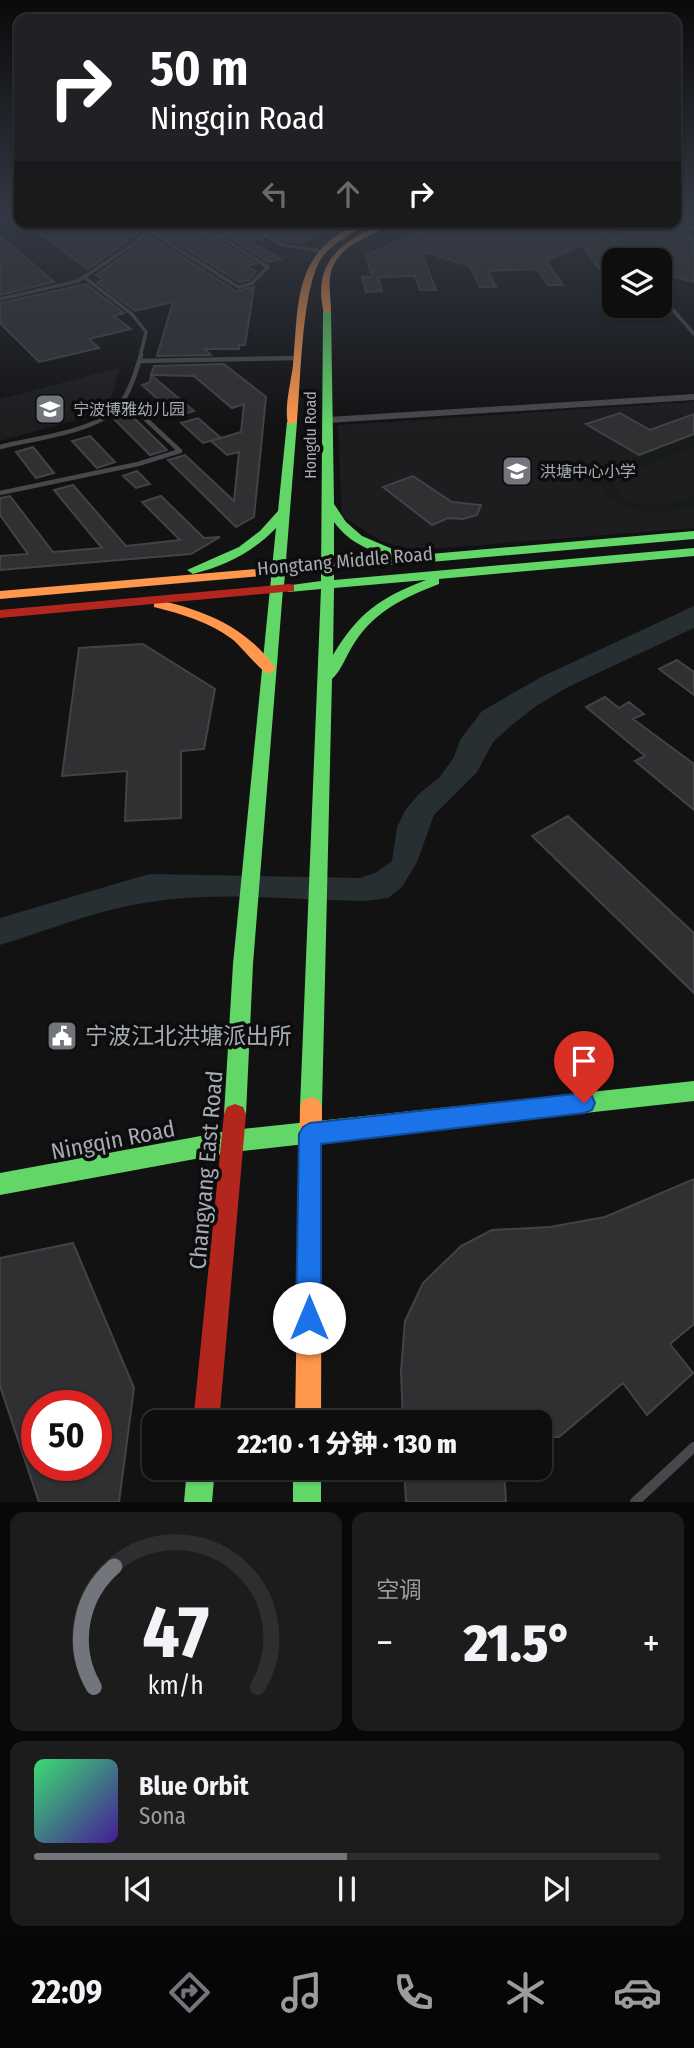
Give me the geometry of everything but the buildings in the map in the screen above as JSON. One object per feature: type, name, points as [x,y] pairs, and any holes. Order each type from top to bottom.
[{"type":"main road","name":"Hongdu Road","points":[[269,669],[305,286]]},
{"type":"main road","name":"Hongdu Road","points":[[325,682],[328,583],[327,286]]},
{"type":"main road","points":[[328,505],[343,530],[365,544],[393,553],[448,556]]},
{"type":"main road","points":[[145,582],[232,557],[266,537],[283,513]]},
{"type":"main road","name":"Hongtang Middle Road","points":[[0,595],[694,535]]},
{"type":"main road","name":"Hongtang Middle Road","points":[[0,614],[694,552]]},
{"type":"main road","points":[[308,1410],[310,1134],[325,682],[352,629],[368,612],[389,598],[457,572]]},
{"type":"main road","points":[[140,601],[176,608],[228,628],[247,641],[269,669]]},
{"type":"main road","name":"Changyang East Road","points":[[207,1410],[233,1140],[247,924],[269,669]]},
{"type":"main road","name":"Ningqin Road","points":[[0,1184],[233,1140],[310,1134],[694,1091]]},
{"type":"main road","points":[[198,1502],[200,1480]]},
{"type":"main road","points":[[307,1480],[307,1502]]},
{"type":"street","points":[[328,420],[694,397]]},
{"type":"lane","points":[[0,299],[60,286]]},
{"type":"lane","points":[[0,447],[94,423],[118,408],[139,361],[146,331],[144,326],[95,286]]},
{"type":"lane","points":[[672,309],[694,334]]},
{"type":"lane","points":[[139,361],[297,358]]},
{"type":"lane","points":[[0,493],[138,464],[180,451],[138,412],[118,408]]},
{"type":"lane","points":[[635,1502],[694,1447]]},
{"type":"shaded area","name":"宁波博雅幼儿园","points":[[119,368],[110,402],[90,416],[0,441],[0,399]]},
{"type":"shaded area","name":"洪塘中心小学","points":[[694,402],[694,528],[414,550],[381,541],[342,516],[338,425]]},
{"type":"shaded area","points":[[694,436],[694,447],[621,474],[614,481],[618,494],[637,503],[665,504],[694,495],[694,505],[670,511],[641,511],[615,503],[600,483],[587,488],[577,482]]},
{"type":"shaded area","points":[[694,606],[694,628],[568,687],[536,706],[493,742],[477,772],[434,815],[417,862],[402,887],[388,898],[365,901],[204,897],[150,902],[74,920],[0,945],[0,918],[149,874],[360,878],[377,872],[392,861],[397,827],[406,809],[440,777],[454,757],[460,740],[482,711],[543,676]]},
{"type":"traffic: fast","points":[[311,1107],[328,584],[327,311]]},
{"type":"traffic: fast","points":[[235,1114],[243,964],[292,422]]},
{"type":"traffic: fast","points":[[329,506],[342,525],[358,539],[376,548],[398,554]]},
{"type":"traffic: fast","points":[[193,570],[232,556],[264,534],[283,513]]},
{"type":"traffic: fast","points":[[407,560],[694,535]]},
{"type":"traffic: fast","points":[[289,588],[694,552]]},
{"type":"traffic: fast","points":[[329,675],[349,639],[370,615],[396,597],[434,581]]},
{"type":"traffic: fast","points":[[0,1184],[233,1141],[694,1091]]},
{"type":"traffic: fast","points":[[198,1502],[200,1480]]},
{"type":"traffic: fast","points":[[307,1480],[307,1502]]},
{"type":"traffic: slow","points":[[292,422],[305,286]]},
{"type":"traffic: slow","points":[[326,286],[327,311]]},
{"type":"traffic: slow","points":[[0,595],[407,560]]},
{"type":"traffic: slow","points":[[159,604],[191,613],[221,626],[247,644],[269,669]]},
{"type":"traffic: slow","points":[[308,1410],[311,1107]]},
{"type":"traffic: jam","points":[[0,614],[289,588]]},
{"type":"traffic: jam","points":[[207,1410],[235,1114]]},
{"type":"place","name":"宁波博雅幼儿园","points":[[50,409]]},
{"type":"place","name":"洪塘中心小学","points":[[517,471]]},
{"type":"place","name":"宁波江北洪塘派出所","points":[[62,1036]]},
{"type":"route","points":[[309,1318],[310,1134],[584,1103]]}]
